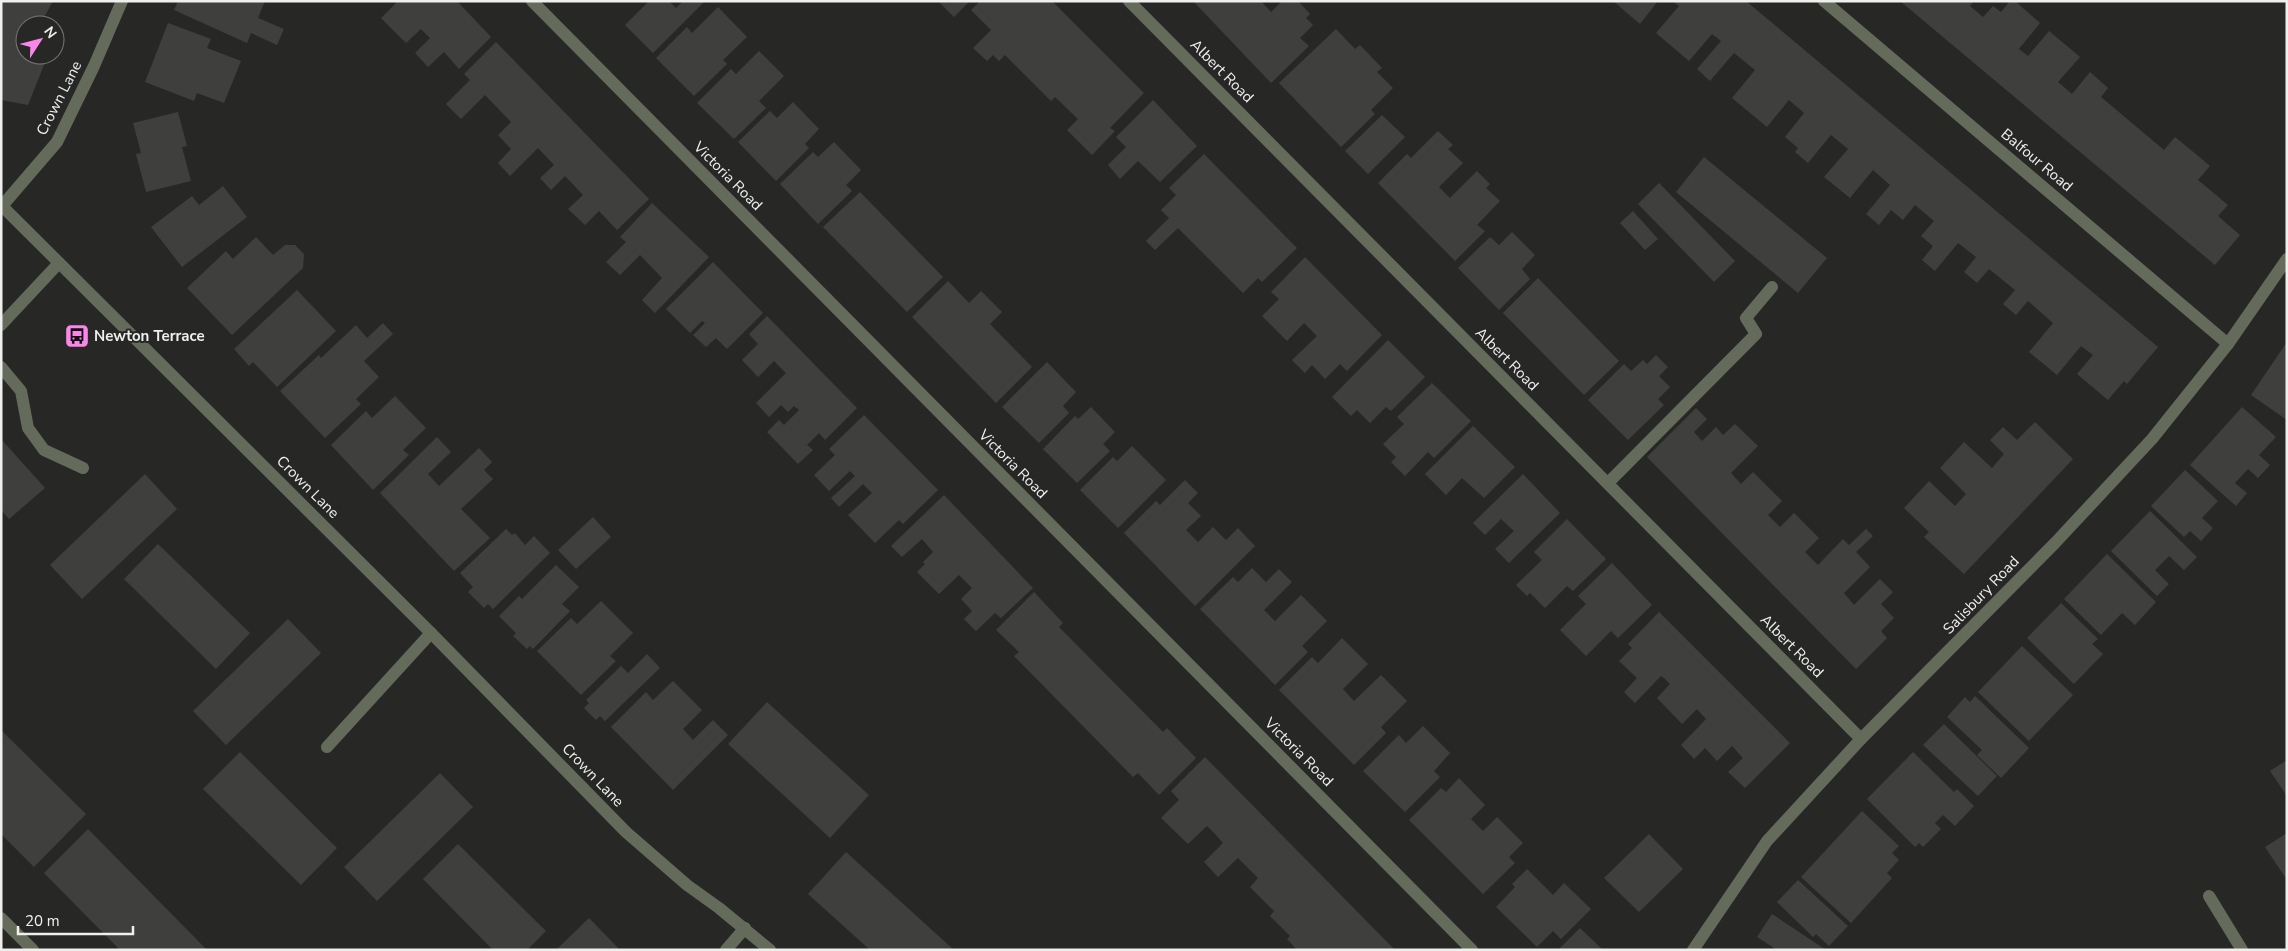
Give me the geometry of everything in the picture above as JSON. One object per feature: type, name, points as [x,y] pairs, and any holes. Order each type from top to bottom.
[{"type":"street","name":"Crown Lane","points":[[122,1],[94,66],[57,142],[2,205],[431,633],[626,832],[687,885],[746,928],[770,950]]},
{"type":"street","name":"Victoria Road","points":[[532,1],[1472,950]]},
{"type":"street","name":"Albert Road","points":[[1129,1],[1862,739]]},
{"type":"street","name":"Balfour Road","points":[[1824,1],[2228,344]]},
{"type":"street","name":"Salisbury Road","points":[[1692,950],[1767,841],[1862,739],[2048,550],[2152,439],[2228,344],[2287,259]]},
{"type":"street","points":[[1,325],[59,263]]},
{"type":"street","points":[[1608,483],[1756,334],[1746,318],[1772,287]]},
{"type":"street","points":[[1,367],[21,391],[28,428],[44,450],[83,468]]},
{"type":"street","points":[[327,747],[431,633]]},
{"type":"street","points":[[2208,896],[2242,950]]},
{"type":"street","points":[[1,918],[33,950]]},
{"type":"street","points":[[726,950],[746,928]]},
{"type":"building","points":[[1,1],[53,1],[45,15],[15,15],[15,65],[44,65],[28,105],[1,100]]},
{"type":"building","points":[[178,1],[265,1],[258,18],[284,29],[277,45],[251,33],[247,43],[174,10]]},
{"type":"building","points":[[394,1],[457,1],[491,37],[459,69],[444,52],[428,67],[415,53],[430,38],[421,29],[406,43],[381,18],[396,3]]},
{"type":"building","points":[[649,1],[669,1],[676,8],[683,1],[705,1],[653,53],[625,25]]},
{"type":"building","points":[[938,1],[970,1],[954,17]]},
{"type":"building","points":[[980,1],[1052,1],[1144,93],[1110,128],[1115,131],[1092,155],[1067,130],[1078,119],[1055,97],[1051,101],[1005,55],[999,61],[993,55],[987,61],[973,48],[991,30],[971,10]]},
{"type":"building","points":[[1193,1],[1261,1],[1271,12],[1282,1],[1298,1],[1310,14],[1306,18],[1313,25],[1300,38],[1309,46],[1271,83]]},
{"type":"building","points":[[1613,1],[1658,1],[1640,24]]},
{"type":"building","points":[[1672,1],[1746,1],[2158,347],[2127,384],[2124,381],[2108,400],[2077,374],[2093,355],[2081,346],[2057,375],[2029,352],[2053,323],[2028,301],[2016,315],[2003,304],[2015,290],[1989,269],[1977,283],[1964,272],[1976,257],[1958,243],[1935,271],[1922,260],[1933,246],[1921,236],[1934,221],[1915,205],[1903,220],[1891,210],[1879,225],[1866,214],[1890,185],[1873,170],[1850,198],[1824,177],[1848,149],[1831,135],[1808,163],[1795,152],[1798,148],[1785,137],[1804,113],[1789,100],[1767,127],[1732,98],[1755,70],[1734,53],[1710,81],[1697,69],[1721,41],[1712,34],[1689,61],[1656,33],[1679,6]]},
{"type":"building","points":[[1900,1],[1974,1],[1970,6],[1983,17],[1993,6],[2001,12],[2010,1],[2015,1],[2040,23],[2019,49],[2028,56],[2049,31],[2080,57],[2058,82],[2072,94],[2090,72],[2108,88],[2101,97],[2164,150],[2175,137],[2197,155],[2210,166],[2198,180],[2228,205],[2218,216],[2240,235],[2215,265]]},
{"type":"building","points":[[718,7],[747,37],[723,60],[727,64],[694,96],[656,58],[687,27],[692,33]]},
{"type":"building","points":[[168,23],[211,39],[207,48],[241,61],[224,103],[197,93],[194,101],[145,82]]},
{"type":"building","points":[[1336,29],[1355,49],[1360,45],[1382,68],[1377,72],[1393,88],[1371,110],[1375,114],[1341,147],[1279,83]]},
{"type":"building","points":[[496,42],[649,199],[617,230],[599,211],[585,225],[568,209],[583,195],[565,176],[551,190],[540,178],[554,165],[538,148],[510,176],[498,163],[511,149],[498,135],[511,122],[485,95],[461,119],[446,104],[470,80],[464,74]]},
{"type":"building","points":[[759,51],[784,76],[759,101],[766,108],[734,139],[697,103],[731,69],[736,74]]},
{"type":"building","points":[[1153,100],[1197,146],[1160,182],[1138,161],[1120,179],[1108,165],[1126,147],[1116,137]]},
{"type":"building","points":[[793,102],[819,129],[805,144],[809,148],[776,181],[738,142],[770,111],[777,118]]},
{"type":"building","points":[[178,112],[187,146],[182,147],[191,181],[146,192],[136,154],[141,153],[133,123]]},
{"type":"building","points":[[1382,115],[1405,137],[1368,174],[1345,151]]},
{"type":"building","points":[[1438,131],[1453,145],[1448,149],[1463,163],[1439,187],[1450,198],[1477,171],[1490,184],[1486,188],[1500,201],[1477,225],[1485,231],[1455,261],[1378,183],[1407,154],[1411,158]]},
{"type":"building","points":[[834,142],[861,170],[846,185],[852,191],[818,224],[780,184],[813,152],[818,157]]},
{"type":"building","points":[[1204,154],[1297,248],[1262,282],[1258,278],[1243,293],[1178,228],[1155,250],[1146,241],[1169,218],[1161,210],[1176,195],[1169,188]]},
{"type":"building","points":[[1704,157],[1827,258],[1798,293],[1676,192]]},
{"type":"building","points":[[1659,183],[1735,261],[1714,282],[1638,204]]},
{"type":"building","points":[[223,186],[247,217],[182,267],[151,227],[192,196],[199,205]]},
{"type":"building","points":[[860,192],[943,277],[907,312],[823,227]]},
{"type":"building","points":[[652,203],[709,257],[655,313],[642,300],[662,278],[640,255],[620,275],[606,262],[626,242],[620,237]]},
{"type":"building","points":[[1633,211],[1658,239],[1645,250],[1620,223]]},
{"type":"building","points":[[1512,232],[1535,255],[1522,269],[1530,279],[1499,310],[1458,268],[1490,237],[1499,245]]},
{"type":"building","points":[[256,237],[273,255],[285,245],[295,245],[304,254],[303,268],[232,335],[187,288],[226,251],[233,259]]},
{"type":"building","points":[[1305,257],[1382,335],[1347,371],[1340,364],[1325,379],[1312,365],[1305,373],[1292,360],[1317,336],[1304,323],[1287,341],[1262,316],[1279,299],[1271,292]]},
{"type":"building","points":[[713,262],[763,313],[727,349],[716,338],[706,347],[693,335],[705,323],[702,321],[690,333],[666,309]]},
{"type":"building","points":[[1538,278],[1619,361],[1584,395],[1503,313]]},
{"type":"building","points":[[948,281],[969,303],[981,291],[1002,312],[990,324],[1032,367],[996,403],[912,317]]},
{"type":"building","points":[[297,290],[336,331],[277,387],[253,362],[249,366],[234,349]]},
{"type":"building","points":[[767,316],[857,408],[825,440],[819,433],[807,445],[813,450],[798,464],[767,432],[779,420],[784,425],[799,410],[794,406],[788,412],[781,405],[769,417],[756,403],[786,373],[774,361],[758,377],[742,360],[758,344],[749,334]]},
{"type":"building","points":[[383,323],[393,334],[364,361],[379,377],[356,399],[361,404],[325,438],[280,391],[319,355],[321,358],[356,325],[367,338]]},
{"type":"building","points":[[1388,340],[1425,377],[1391,411],[1386,407],[1370,423],[1357,410],[1351,416],[1332,397]]},
{"type":"building","points":[[2287,342],[2287,420],[2251,395]]},
{"type":"building","points":[[1656,355],[1668,367],[1659,376],[1670,387],[1658,399],[1664,405],[1628,440],[1588,400],[1624,364],[1631,371],[1643,360],[1647,364]]},
{"type":"building","points":[[1047,362],[1076,392],[1063,406],[1069,413],[1039,443],[1002,407]]},
{"type":"building","points":[[1432,383],[1471,421],[1434,458],[1428,452],[1405,476],[1391,462],[1396,457],[1383,444],[1404,424],[1397,417]]},
{"type":"building","points":[[395,396],[426,428],[403,450],[409,455],[373,490],[331,445],[366,411],[372,418]]},
{"type":"building","points":[[1091,407],[1115,432],[1103,444],[1110,451],[1077,483],[1043,449],[1075,416],[1078,419]]},
{"type":"building","points":[[2242,407],[2276,437],[2259,455],[2270,465],[2258,478],[2248,469],[2235,483],[2247,493],[2236,506],[2190,465]]},
{"type":"building","points":[[1696,408],[1707,419],[1694,432],[1702,441],[1716,427],[1723,435],[1735,424],[1758,446],[1731,473],[1741,484],[1753,472],[1782,501],[1768,515],[1780,527],[1794,513],[1819,538],[1805,552],[1818,565],[1843,539],[1849,545],[1866,529],[1873,536],[1856,552],[1870,567],[1844,593],[1854,605],[1880,579],[1893,592],[1881,604],[1894,618],[1881,631],[1887,638],[1856,669],[1647,457]]},
{"type":"building","points":[[864,415],[938,490],[903,524],[899,520],[875,543],[848,515],[872,493],[863,484],[839,507],[831,498],[855,476],[850,471],[829,491],[814,475],[835,455],[829,449]]},
{"type":"building","points":[[2035,422],[2073,459],[1964,574],[1924,537],[1929,532],[1904,508],[1929,481],[1955,506],[1966,494],[1940,468],[1964,442],[1992,468],[2004,454],[1990,440],[2003,427],[2017,440]]},
{"type":"building","points":[[1473,426],[1515,467],[1484,498],[1462,478],[1446,495],[1425,474]]},
{"type":"building","points":[[437,437],[451,452],[428,474],[439,486],[479,448],[492,462],[484,470],[493,479],[461,509],[490,538],[454,571],[380,493]]},
{"type":"building","points":[[1,439],[45,488],[9,519],[1,510]]},
{"type":"building","points":[[1132,446],[1166,480],[1118,528],[1080,490],[1113,457],[1117,461]]},
{"type":"building","points":[[2185,470],[2218,501],[2202,518],[2213,528],[2201,541],[2190,531],[2184,537],[2151,506]]},
{"type":"building","points":[[145,474],[177,509],[82,599],[50,565]]},
{"type":"building","points":[[1523,474],[1560,513],[1509,563],[1495,549],[1514,531],[1501,519],[1485,535],[1473,523]]},
{"type":"building","points":[[1185,480],[1198,493],[1188,503],[1201,516],[1186,530],[1198,542],[1213,527],[1226,540],[1238,528],[1255,546],[1195,606],[1124,533],[1156,501],[1160,505]]},
{"type":"building","points":[[944,495],[1033,588],[1001,618],[995,613],[976,631],[964,619],[972,611],[961,599],[972,588],[959,575],[939,594],[917,572],[925,564],[923,562],[933,552],[922,539],[902,557],[891,546]]},
{"type":"building","points":[[2150,511],[2197,557],[2184,570],[2169,556],[2155,570],[2169,584],[2157,596],[2111,551]]},
{"type":"building","points":[[593,517],[611,537],[576,569],[558,550]]},
{"type":"building","points":[[1567,519],[1606,559],[1573,591],[1567,586],[1545,608],[1530,593],[1527,596],[1516,585],[1542,560],[1534,552]]},
{"type":"building","points":[[506,529],[512,535],[515,533],[525,545],[534,536],[550,553],[493,609],[488,604],[484,608],[468,592],[473,587],[460,573]]},
{"type":"building","points":[[158,544],[250,633],[216,669],[124,579]]},
{"type":"building","points":[[2107,554],[2156,602],[2135,625],[2122,613],[2101,635],[2064,599]]},
{"type":"building","points":[[1612,563],[1652,605],[1618,638],[1611,631],[1586,656],[1560,630],[1586,604],[1578,596]]},
{"type":"building","points":[[556,565],[579,587],[562,604],[570,611],[533,649],[530,646],[527,649],[513,636],[516,633],[499,616],[519,596],[522,599]]},
{"type":"building","points":[[1252,568],[1266,582],[1279,569],[1292,582],[1264,610],[1275,621],[1301,595],[1327,621],[1302,646],[1308,652],[1275,685],[1200,609],[1233,577],[1238,582]]},
{"type":"building","points":[[1034,592],[1063,623],[1059,627],[1163,732],[1167,728],[1196,758],[1159,795],[1138,773],[1133,777],[1014,656],[1019,652],[996,630]]},
{"type":"building","points":[[601,601],[633,633],[610,656],[616,661],[581,695],[537,651],[571,618],[577,624]]},
{"type":"building","points":[[2061,603],[2098,639],[2092,644],[2103,654],[2074,684],[2027,638]]},
{"type":"building","points":[[1659,612],[1790,743],[1745,788],[1728,772],[1743,758],[1732,746],[1717,761],[1705,748],[1694,759],[1681,745],[1706,719],[1697,709],[1682,724],[1657,698],[1670,684],[1665,679],[1661,676],[1635,703],[1624,692],[1637,678],[1619,661],[1632,648],[1628,644]]},
{"type":"building","points":[[288,619],[321,653],[226,745],[193,711]]},
{"type":"building","points":[[1342,638],[1368,664],[1343,689],[1354,701],[1381,675],[1407,701],[1381,727],[1386,733],[1354,765],[1279,690],[1312,657],[1318,663]]},
{"type":"building","points":[[2022,646],[2073,695],[2029,741],[1978,692]]},
{"type":"building","points":[[647,654],[660,668],[605,721],[600,716],[596,720],[584,708],[589,703],[586,700],[621,666],[628,673]]},
{"type":"building","points":[[673,681],[702,710],[683,729],[693,740],[713,720],[728,735],[673,790],[611,727],[646,692],[653,700]]},
{"type":"building","points":[[1975,696],[2029,748],[2001,778],[1977,755],[1982,750],[1947,717],[1965,697],[1970,702]]},
{"type":"building","points":[[767,702],[869,795],[830,838],[728,744]]},
{"type":"building","points":[[1944,724],[1997,776],[1978,796],[1923,745]]},
{"type":"building","points":[[1423,726],[1450,753],[1434,771],[1440,777],[1405,812],[1363,771],[1399,735],[1406,743]]},
{"type":"building","points":[[1,730],[86,814],[34,867],[1,834]]},
{"type":"building","points":[[240,752],[337,848],[301,885],[203,789]]},
{"type":"building","points":[[1913,752],[1954,792],[1957,789],[1974,806],[1955,826],[1943,815],[1935,823],[1941,829],[1923,847],[1919,843],[1915,847],[1867,799]]},
{"type":"building","points":[[1205,757],[1395,950],[1297,950],[1287,939],[1290,936],[1270,916],[1274,911],[1250,887],[1258,878],[1238,858],[1218,877],[1204,862],[1223,843],[1215,834],[1207,826],[1188,844],[1161,818],[1179,800],[1171,791]]},
{"type":"building","points":[[2287,760],[2287,796],[2270,771]]},
{"type":"building","points":[[440,773],[473,807],[377,901],[344,867]]},
{"type":"building","points":[[1459,778],[1485,805],[1471,819],[1483,831],[1497,817],[1523,843],[1509,857],[1515,863],[1483,894],[1409,820],[1441,788],[1446,792]]},
{"type":"building","points":[[1862,811],[1899,846],[1892,853],[1899,860],[1887,873],[1892,878],[1851,923],[1801,877]]},
{"type":"building","points":[[88,829],[207,950],[120,950],[44,873]]},
{"type":"building","points":[[2287,833],[2287,880],[2265,847]]},
{"type":"building","points":[[1649,834],[1683,869],[1639,912],[1604,878]]},
{"type":"building","points":[[458,844],[546,931],[527,950],[493,950],[423,879]]},
{"type":"building","points":[[846,852],[954,950],[870,950],[808,894]]},
{"type":"building","points":[[1527,869],[1553,895],[1564,883],[1591,909],[1561,939],[1553,931],[1537,947],[1496,907],[1515,887],[1512,884]]},
{"type":"building","points":[[1798,880],[1848,926],[1829,946],[1816,934],[1813,937],[1777,902]]},
{"type":"building","points":[[1772,914],[1826,950],[1777,950],[1757,937]]},
{"type":"building","points":[[589,918],[620,950],[556,950]]},
{"type":"building","points":[[1580,928],[1603,950],[1558,950]]},
{"type":"place","name":"Newton Terrace","points":[[77,336]]}]
